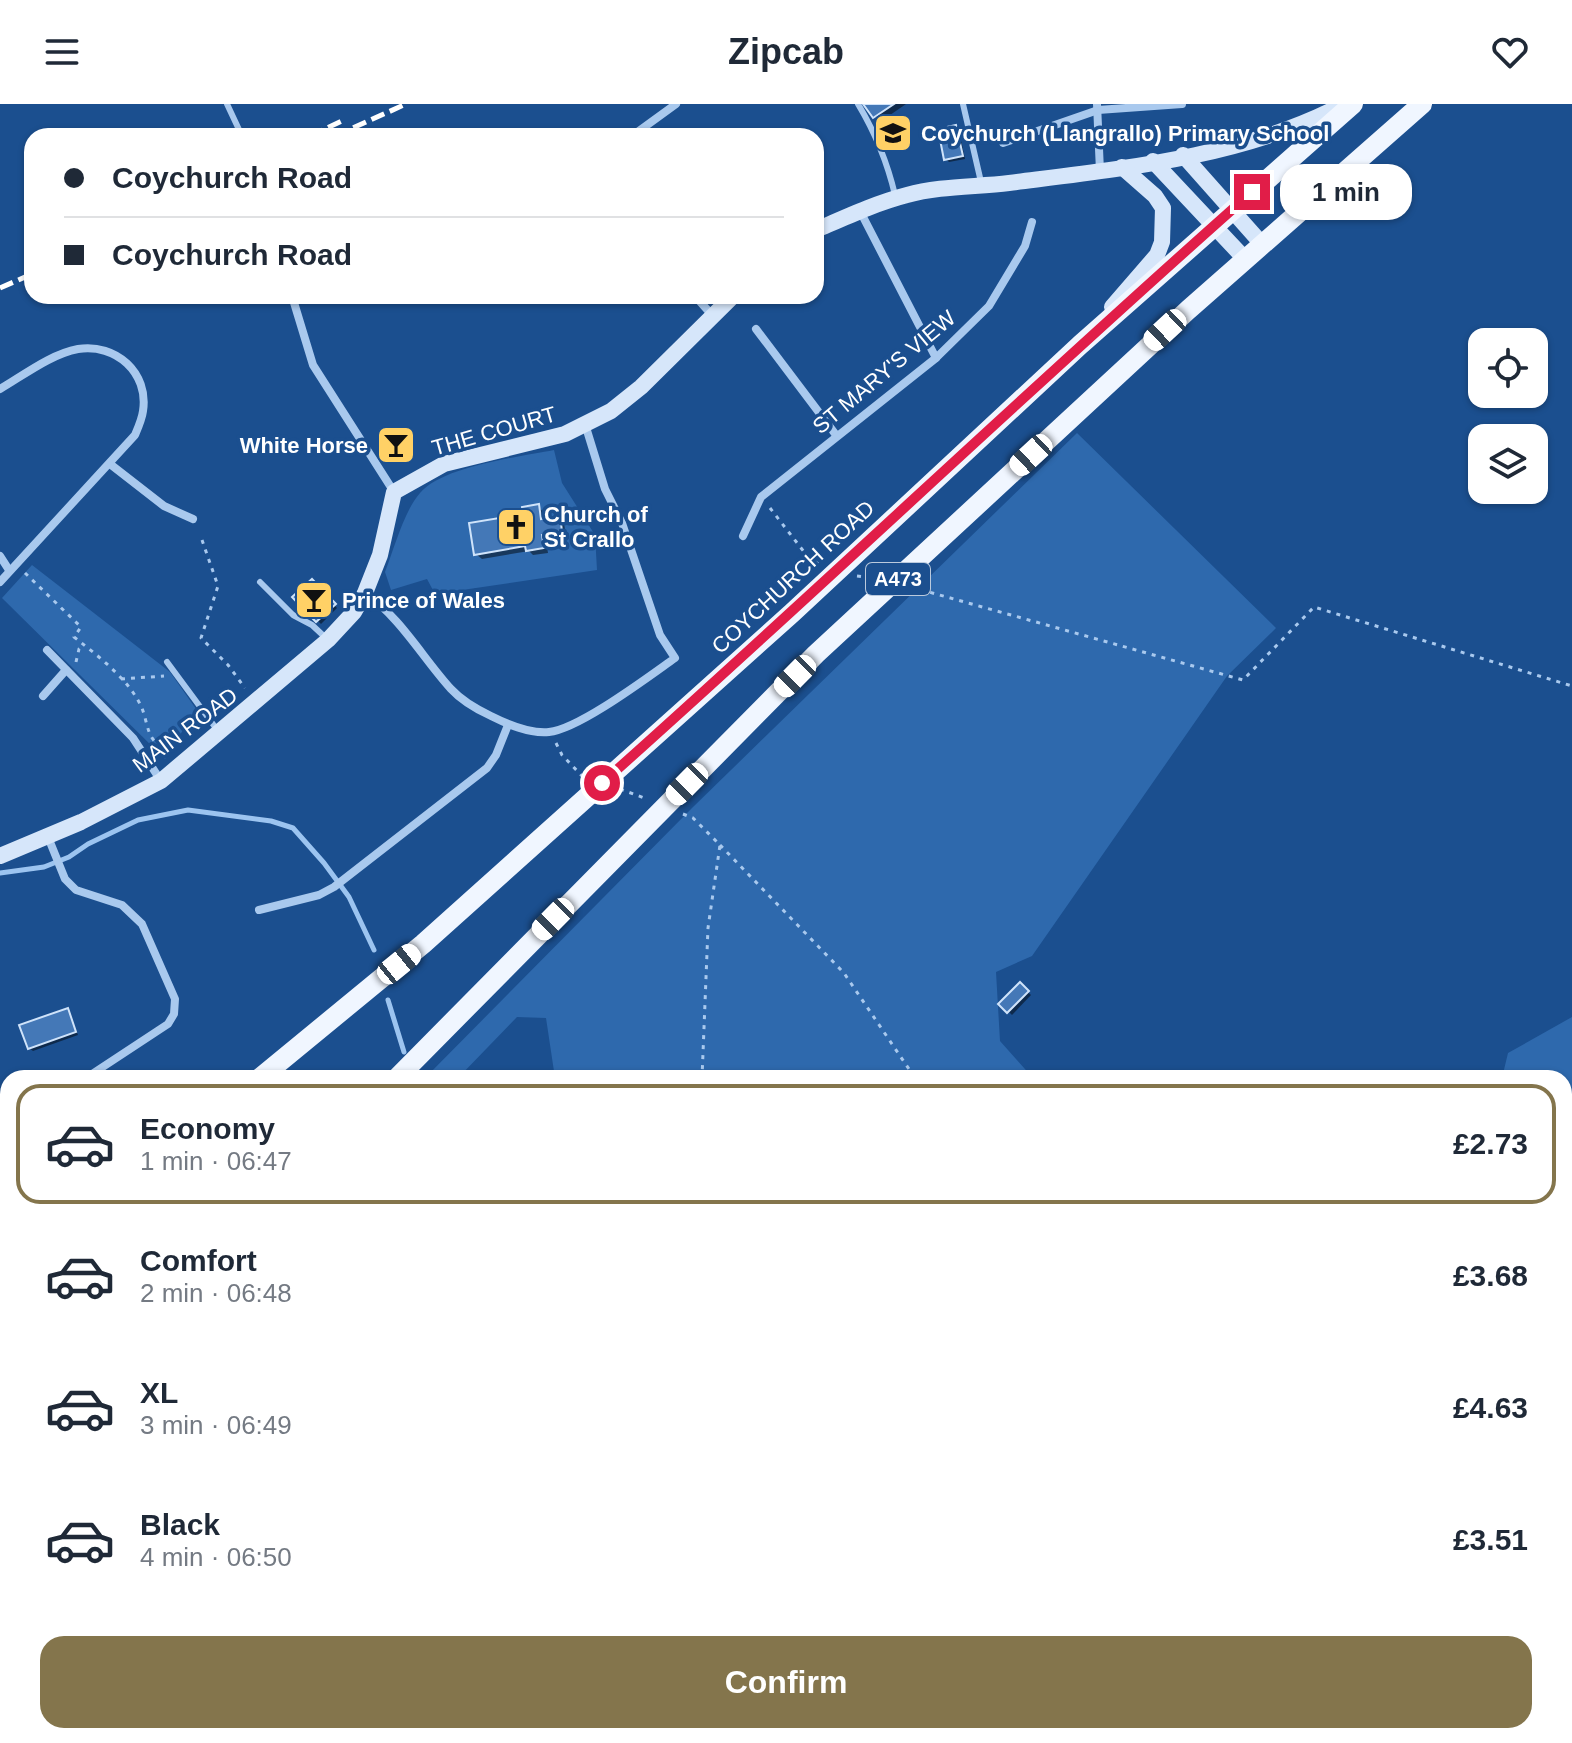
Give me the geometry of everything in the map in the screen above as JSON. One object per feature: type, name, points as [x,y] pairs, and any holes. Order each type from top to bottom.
[{"type":"main road","name":"COYCHURCH ROAD","points":[[270,1070],[423,944],[834,573],[1080,345],[1353,104]]},
{"type":"main road","name":"A473","points":[[405,1070],[816,654],[1245,259],[1422,104]]},
{"type":"street","points":[[643,128],[676,104]]},
{"type":"street","points":[[1003,143],[1097,107],[1182,104]]},
{"type":"street","points":[[824,227],[909,194],[1100,171],[1275,134],[1345,104]]},
{"type":"street","points":[[1097,107],[1100,171]]},
{"type":"street","points":[[1183,155],[1262,244]]},
{"type":"street","points":[[1153,161],[1245,259]]},
{"type":"street","points":[[1080,345],[1157,255],[1162,242],[1163,208],[1155,196],[1122,167]]},
{"type":"street","points":[[860,211],[936,358]]},
{"type":"street","name":"ST MARY'S VIEW","points":[[743,536],[761,497],[936,358],[989,306],[1025,246],[1032,222]]},
{"type":"street","points":[[294,304],[313,365],[394,492],[380,555],[365,593],[385,608],[452,691],[468,705],[508,725],[550,732]]},
{"type":"street","points":[[702,304],[712,315]]},
{"type":"street","name":"THE COURT","points":[[394,492],[444,464],[565,434],[611,411],[641,387],[724,304]]},
{"type":"street","points":[[756,329],[836,435]]},
{"type":"street","points":[[0,389],[55,358],[77,349],[97,349],[129,363],[139,378],[143,393],[143,411],[135,435],[0,582]]},
{"type":"street","name":"THE COURT","points":[[550,732],[610,702],[675,658],[660,635],[622,523],[605,489],[585,424]]},
{"type":"street","points":[[110,464],[164,506],[193,519]]},
{"type":"street","points":[[0,556],[12,567]]},
{"type":"street","name":"MAIN ROAD","points":[[0,856],[48,837],[161,781],[328,640],[354,612],[365,593]]},
{"type":"street","points":[[47,650],[133,738],[161,781]]},
{"type":"street","points":[[43,696],[66,670]]},
{"type":"street","points":[[259,910],[319,895],[334,887],[487,768],[508,725]]},
{"type":"street","points":[[48,837],[65,879],[76,890],[122,905],[142,924],[175,999],[174,1014],[168,1024],[98,1070]]},
{"type":"street","points":[[0,1143],[0,1152]]},
{"type":"lane","points":[[227,104],[238,128]]},
{"type":"lane","points":[[858,104],[876,134],[896,199]]},
{"type":"lane","points":[[963,104],[982,186]]},
{"type":"lane","points":[[260,582],[293,615],[318,629],[328,640]]},
{"type":"lane","points":[[167,662],[220,734]]},
{"type":"path","points":[[761,497],[808,557],[834,573],[896,580],[917,590],[1243,680],[1314,607],[1572,686]]},
{"type":"path","points":[[202,540],[218,586],[201,638],[228,665],[250,694]]},
{"type":"path","points":[[12,567],[81,627],[74,637],[121,679],[139,700],[151,738],[168,748],[178,735],[187,747]]},
{"type":"path","points":[[76,662],[79,649],[84,645]]},
{"type":"path","points":[[121,679],[164,676]]},
{"type":"path","points":[[550,732],[562,755],[585,779],[693,818],[844,973],[910,1070]]},
{"type":"path","points":[[702,1070],[708,928],[720,845]]},
{"type":"shaded area","points":[[1077,433],[1276,628],[1227,676],[1032,956],[996,972],[1000,1041],[1026,1070],[554,1070],[546,1018],[517,1017],[466,1070],[433,1070],[692,808]]},
{"type":"shaded area","points":[[554,450],[562,483],[595,535],[597,570],[435,594],[427,579],[391,590],[385,572],[404,520],[420,493],[431,484],[463,469]],"holes":[[[538,504],[541,519],[560,516],[562,531],[542,535],[544,548],[526,551],[525,546],[474,554],[523,514],[522,507]]]},
{"type":"shaded area","points":[[32,565],[170,672],[196,709],[165,759],[2,598]]},
{"type":"shaded area","points":[[1572,1017],[1572,1070],[1504,1070],[1508,1053]]},
{"type":"building","points":[[863,104],[894,104],[873,118]]},
{"type":"building","points":[[956,125],[963,156],[944,160],[938,129]]},
{"type":"building","name":"Church of St Crallo","points":[[539,504],[541,519],[560,516],[562,531],[542,535],[544,548],[526,551],[525,546],[474,555],[469,523],[523,514],[522,507]]},
{"type":"building","name":"Prince of Wales","points":[[312,579],[336,604],[316,622],[292,597]]},
{"type":"building","points":[[1020,982],[1029,991],[1007,1013],[998,1004]]},
{"type":"building","points":[[68,1008],[76,1032],[28,1049],[19,1025]]},
{"type":"waterway","points":[[0,873],[44,867],[138,820],[188,810],[271,821],[293,828],[324,863],[349,897],[374,950]]},
{"type":"waterway","points":[[388,1000],[404,1052]]},
{"type":"railway","points":[[353,128],[406,104]]},
{"type":"railway","points":[[327,128],[346,119]]},
{"type":"railway","points":[[0,288],[24,278]]},
{"type":"place","name":"Coychurch (Llangrallo) Primary School","points":[[893,133]]},
{"type":"place","name":"White Horse","points":[[396,445]]},
{"type":"place","name":"Church of St Crallo","points":[[516,527]]},
{"type":"place","name":"Prince of Wales","points":[[314,600]]},
{"type":"route","points":[[602,783],[792,613],[1080,345],[1252,192]]}]
